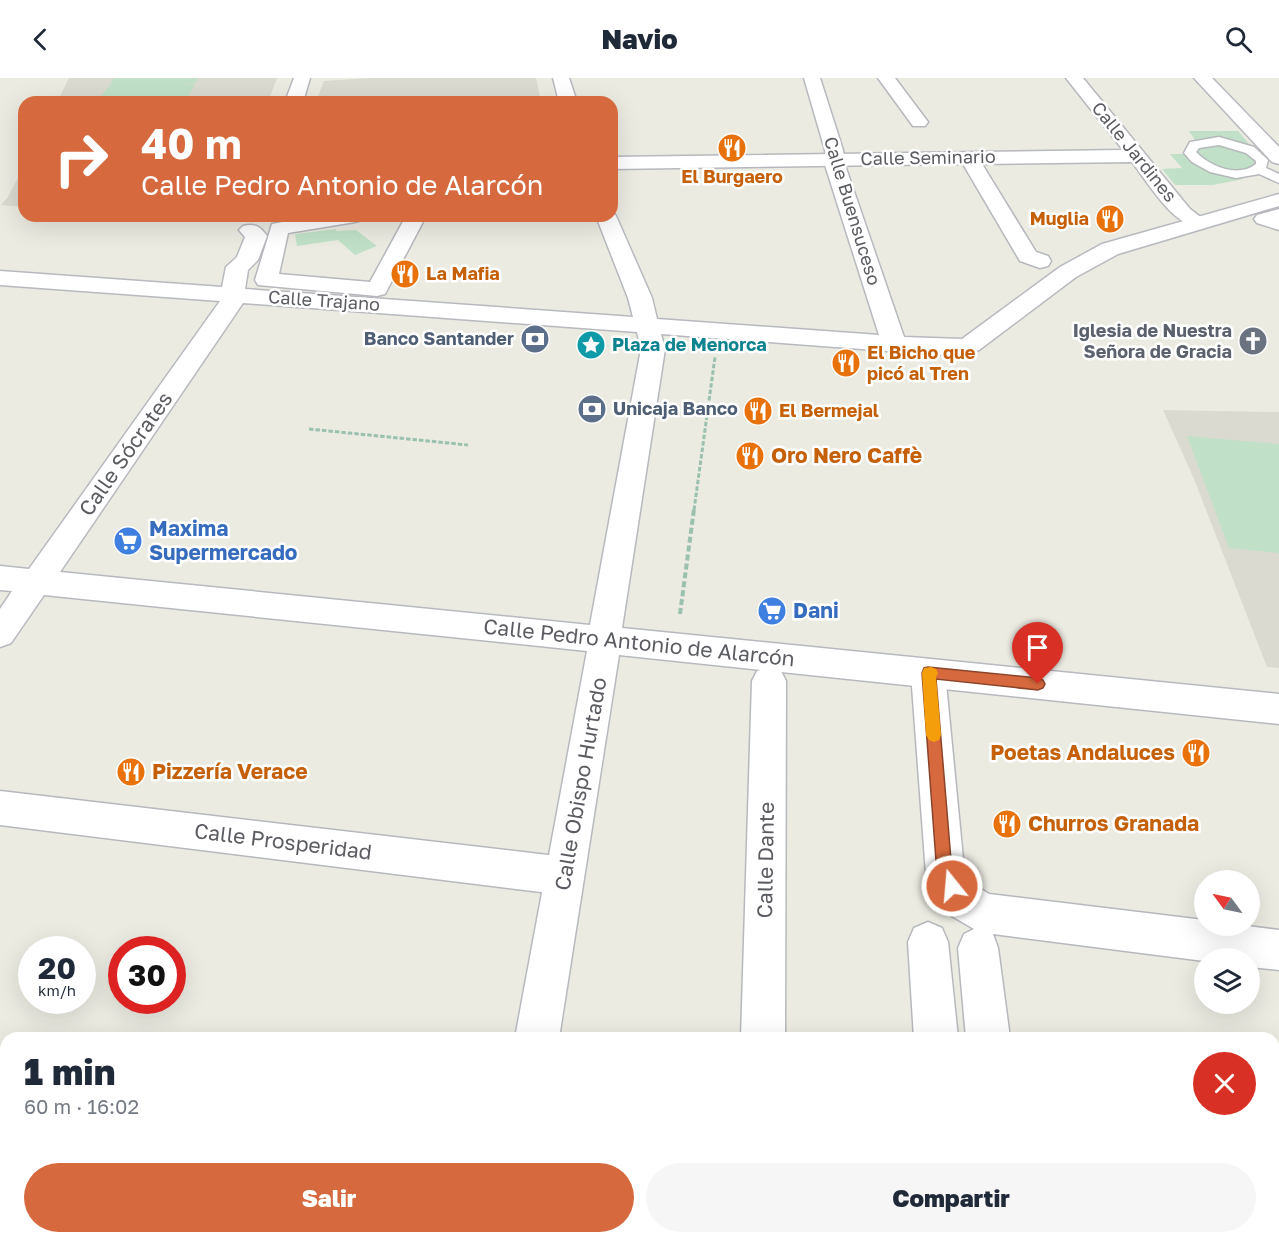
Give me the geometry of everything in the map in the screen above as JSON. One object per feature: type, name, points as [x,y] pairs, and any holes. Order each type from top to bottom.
[{"type":"street","points":[[296,96],[302,78]]},
{"type":"street","points":[[561,78],[566,96]]},
{"type":"street","name":"Calle Buensuceso","points":[[812,78],[835,159],[834,165],[894,344]]},
{"type":"street","points":[[886,78],[919,122]]},
{"type":"street","name":"Calle Jardines","points":[[1074,78],[1183,213],[1197,222]]},
{"type":"street","points":[[1202,78],[1279,158]]},
{"type":"street","name":"Calle Seminario","points":[[618,163],[1137,156]]},
{"type":"street","points":[[968,157],[1028,256],[1040,261]]},
{"type":"street","points":[[1277,199],[1264,219],[1279,224]]},
{"type":"street","name":"Calle Trajano","points":[[0,278],[956,348],[970,345],[1068,272],[1110,249],[1277,199]]},
{"type":"street","points":[[317,222],[279,228],[266,280],[377,289],[413,222]]},
{"type":"street","points":[[373,290],[407,222]]},
{"type":"street","name":"Calle Obispo Hurtado","points":[[538,1032],[606,640],[611,591],[653,349],[640,298],[608,222]]},
{"type":"street","name":"Calle Sócrates","points":[[0,634],[231,303],[237,267],[247,260],[256,236],[252,223]]},
{"type":"street","name":"Calle Pedro Antonio de Alarcón","points":[[0,578],[1279,709]]},
{"type":"street","points":[[928,673],[945,874],[959,898],[984,913],[1279,951]]},
{"type":"street","name":"Calle Dante","points":[[763,1032],[769,681]]},
{"type":"street","name":"Calle Prosperidad","points":[[0,808],[566,876]]},
{"type":"street","points":[[928,942],[936,1032]]},
{"type":"street","points":[[978,948],[987,1032]]},
{"type":"lane","points":[[1259,169],[1244,173],[1221,171],[1201,164],[1190,153],[1190,149],[1194,145],[1209,141],[1241,146],[1250,150],[1262,160],[1259,169],[1277,199]]},
{"type":"path","points":[[679,621],[716,352]]},
{"type":"path","points":[[309,429],[468,445]]},
{"type":"shaded area","points":[[69,78],[277,78],[270,96],[60,96]]},
{"type":"shaded area","points":[[370,78],[536,78],[540,96],[318,96],[324,81]]},
{"type":"shaded area","points":[[18,178],[18,206],[1,205]]},
{"type":"shaded area","points":[[1163,410],[1279,412],[1279,668],[1267,667],[1194,479]]},
{"type":"green space","points":[[114,78],[198,78],[196,83],[180,84],[195,84],[189,96],[101,96],[108,87],[115,86],[109,85]]},
{"type":"green space","points":[[1189,131],[1238,131],[1251,146],[1221,138],[1195,140]]},
{"type":"green space","points":[[1220,143],[1254,155],[1258,164],[1240,170],[1225,169],[1195,154],[1197,146]]},
{"type":"green space","points":[[1170,154],[1184,154],[1203,168],[1239,176],[1243,179],[1213,185],[1175,185],[1162,169],[1182,168]]},
{"type":"green space","points":[[336,229],[336,231],[356,230],[377,246],[355,255],[338,240],[297,246],[295,234]]},
{"type":"green space","points":[[1187,436],[1279,444],[1279,553],[1229,548]]},
{"type":"slow traffic","points":[[931,673],[928,673],[934,735]]},
{"type":"place","name":"El Burgaero","points":[[732,148]]},
{"type":"place","name":"Muglia","points":[[1110,219]]},
{"type":"place","name":"La Mafia","points":[[405,274]]},
{"type":"place","name":"Banco Santander","points":[[535,339]]},
{"type":"place","name":"Iglesia de Nuestra Señora de Gracia","points":[[1253,341]]},
{"type":"place","name":"Plaza de Menorca","points":[[591,345]]},
{"type":"place","name":"El Bicho que picó al Tren","points":[[846,363]]},
{"type":"place","name":"Unicaja Banco","points":[[592,409]]},
{"type":"place","name":"El Bermejal","points":[[758,411]]},
{"type":"place","name":"Oro Nero Caffè","points":[[750,456]]},
{"type":"place","name":"Maxima Supermercado","points":[[128,541]]},
{"type":"place","name":"Dani","points":[[772,611]]},
{"type":"place","name":"Poetas Andaluces","points":[[1196,753]]},
{"type":"place","name":"Pizzería Verace","points":[[131,772]]},
{"type":"place","name":"Churros Granada","points":[[1007,824]]},
{"type":"route","points":[[952,886],[945,874],[928,673],[1038,684]]}]
